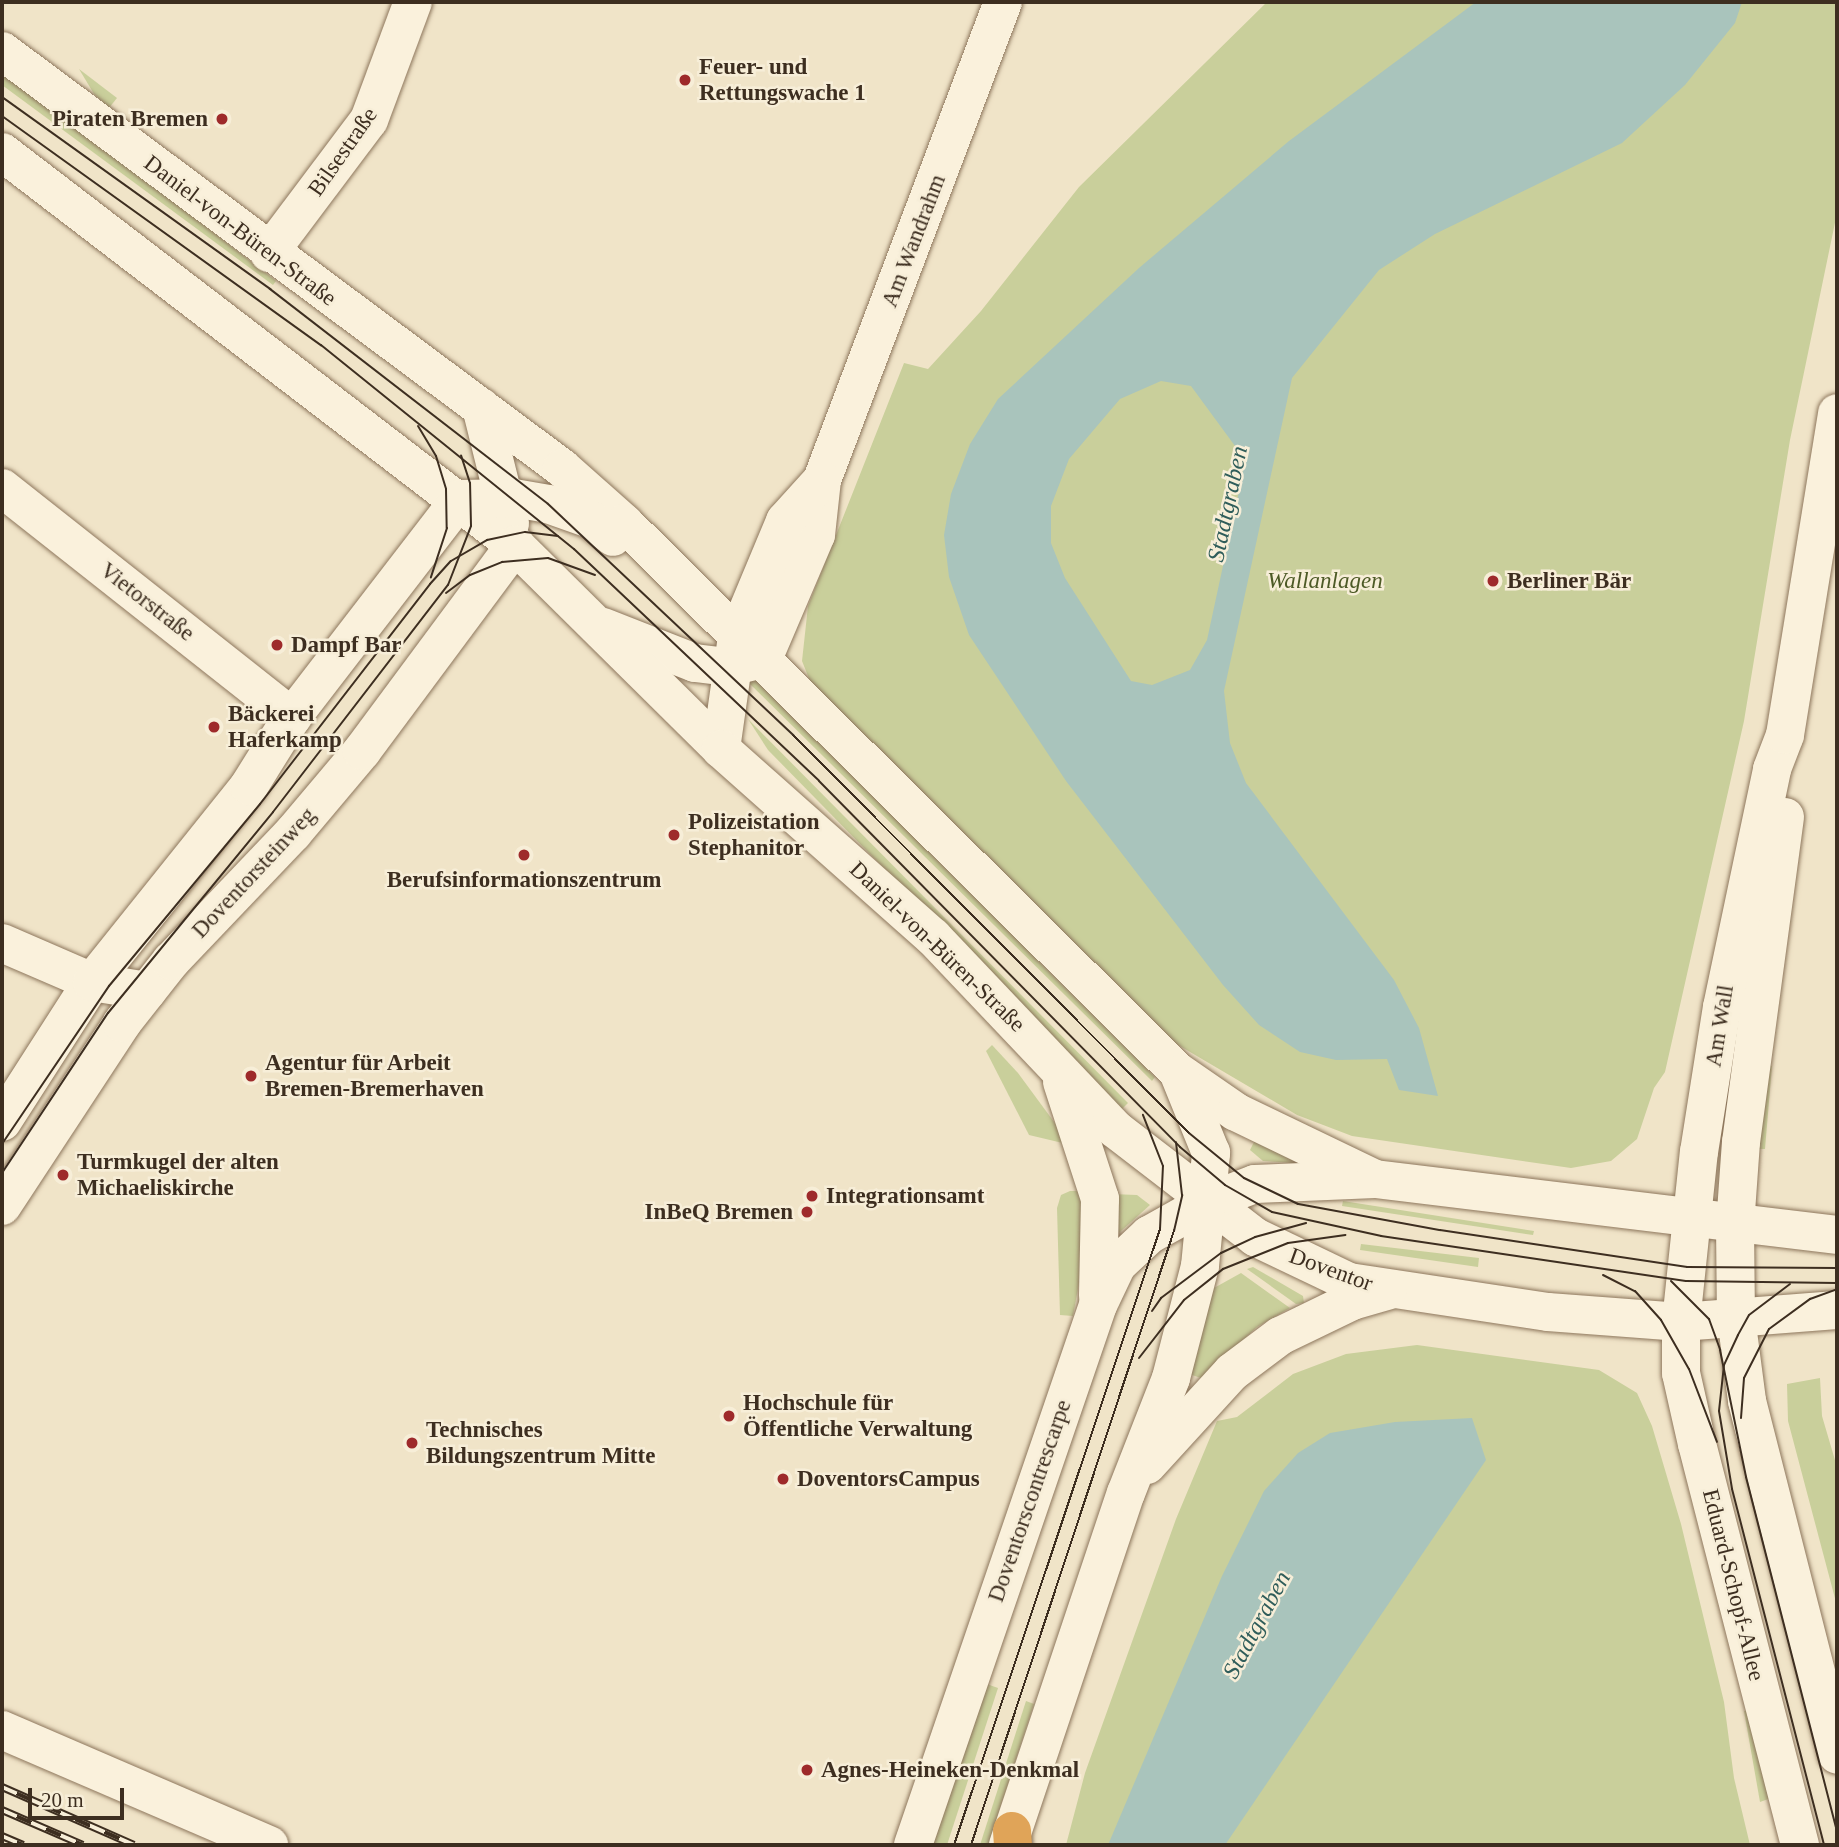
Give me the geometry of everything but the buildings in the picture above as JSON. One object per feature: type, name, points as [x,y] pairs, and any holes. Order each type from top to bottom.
[{"type":"main road","name":"Bilsestraße","points":[[269,253],[369,120],[413,2]]},
{"type":"main road","name":"Am Wandrahm","points":[[721,749],[743,654],[816,535],[822,480],[1003,2]]},
{"type":"main road","name":"Daniel-von-Büren-Straße","points":[[2,51],[269,253],[562,468],[624,523],[743,654],[1178,1072]]},
{"type":"main road","name":"Daniel-von-Büren-Straße","points":[[2,152],[460,499],[515,545],[603,627],[721,749],[933,937],[1115,1129],[1208,1202]]},
{"type":"main road","points":[[481,407],[506,498],[515,545]]},
{"type":"main road","name":"Am Wall","points":[[1681,1322],[1692,1218],[1735,935],[1772,769],[1785,735],[1837,413]]},
{"type":"main road","name":"Vietorstraße","points":[[2,488],[292,717]]},
{"type":"main road","name":"Daniel-von-Büren-Straße","points":[[460,499],[506,498],[548,505],[590,519],[676,579]]},
{"type":"main road","points":[[2,1122],[92,982],[249,786],[292,717],[460,499]]},
{"type":"main road","name":"Doventorsteinweg","points":[[2,1206],[69,1098],[147,991],[362,751],[515,545]]},
{"type":"main road","points":[[603,627],[695,663],[743,654]]},
{"type":"main road","name":"Am Wall","points":[[1736,1317],[1735,1225],[1743,1129],[1790,776],[1785,735]]},
{"type":"main road","points":[[2,943],[92,982],[147,991]]},
{"type":"main road","points":[[1054,1062],[1100,1199],[1097,1305]]},
{"type":"main road","points":[[1178,1072],[1236,1112],[1375,1179]]},
{"type":"main road","points":[[1011,1841],[1126,1493],[1171,1378],[1200,1266],[1212,1153],[1178,1072]]},
{"type":"main road","points":[[1208,1202],[1266,1182],[1375,1179],[1735,1225],[1837,1235]]},
{"type":"main road","name":"Doventor","points":[[1208,1202],[1289,1255],[1349,1282],[1390,1291],[1578,1315],[1681,1322],[1837,1310]]},
{"type":"main road","name":"Doventorscontrescarpe","points":[[913,1845],[1097,1305],[1117,1265],[1149,1235],[1208,1202]]},
{"type":"main road","points":[[1126,1493],[1166,1440],[1232,1372],[1280,1336],[1311,1320],[1390,1291]]},
{"type":"main road","points":[[1736,1317],[1747,1401],[1837,1755]]},
{"type":"main road","name":"Eduard-Schopf-Allee","points":[[1681,1322],[1681,1373],[1697,1444],[1800,1845]]},
{"type":"main road","points":[[2,1730],[269,1845]]},
{"type":"green space","name":"Wallanlagen","points":[[1267,2],[1837,2],[1837,213],[1790,440],[1744,721],[1665,1072],[1654,1088],[1637,1139],[1611,1161],[1571,1168],[1352,1136],[1297,1115],[1168,1039],[812,686],[802,661],[808,606],[904,363],[928,369],[981,311],[1079,187]]},
{"type":"green space","points":[[2,69],[276,281],[273,285],[2,85]]},
{"type":"green space","points":[[79,69],[117,98],[109,108],[94,94]]},
{"type":"green space","points":[[756,680],[1155,1077],[1152,1081],[747,681]]},
{"type":"green space","points":[[748,719],[1128,1103],[1121,1110],[768,750]]},
{"type":"green space","points":[[992,1045],[1018,1073],[1071,1145],[1029,1135],[986,1051]]},
{"type":"green space","points":[[1760,1064],[1772,1066],[1765,1149],[1754,1149]]},
{"type":"green space","points":[[1255,1140],[1296,1158],[1295,1163],[1263,1161],[1250,1150]]},
{"type":"green space","points":[[1070,1191],[1088,1191],[1083,1261],[1073,1316],[1060,1315],[1057,1208],[1061,1195]]},
{"type":"green space","points":[[1111,1194],[1137,1195],[1150,1205],[1111,1240]]},
{"type":"green space","points":[[1343,1201],[1534,1231],[1533,1235],[1342,1206]]},
{"type":"green space","points":[[1361,1244],[1479,1258],[1478,1267],[1360,1250]]},
{"type":"green space","points":[[1253,1267],[1303,1296],[1304,1303],[1296,1304],[1247,1269]]},
{"type":"green space","points":[[1241,1273],[1290,1308],[1257,1327],[1201,1378],[1186,1373],[1214,1288]]},
{"type":"green space","points":[[1417,1345],[1599,1370],[1637,1393],[1652,1426],[1681,1524],[1724,1702],[1734,1778],[1750,1845],[1066,1845],[1085,1773],[1176,1519],[1217,1421],[1237,1417],[1293,1374],[1346,1354]]},
{"type":"green space","points":[[1820,1378],[1822,1416],[1837,1467],[1837,1606],[1788,1421],[1787,1384]]},
{"type":"green space","points":[[984,1683],[998,1688],[947,1845],[928,1845]]},
{"type":"green space","points":[[1026,1701],[1034,1704],[988,1845],[980,1845]]},
{"type":"green space","points":[[1749,1710],[1771,1798],[1760,1802],[1744,1711]]},
{"type":"water","points":[[1476,2],[1742,2],[1735,23],[1685,85],[1622,143],[1435,234],[1379,270],[1292,378],[1224,691],[1230,743],[1246,783],[1394,980],[1419,1028],[1438,1096],[1399,1090],[1387,1059],[1336,1060],[1300,1052],[1259,1025],[1223,985],[1066,781],[969,635],[949,577],[944,535],[951,494],[970,444],[998,399],[1139,268],[1289,141]],"holes":[[[1161,381],[1191,386],[1235,446],[1243,473],[1207,640],[1190,670],[1152,685],[1131,681],[1065,578],[1051,543],[1051,506],[1069,459],[1120,399]]]},
{"type":"water","name":"Stadtgraben","points":[[1472,1418],[1486,1460],[1225,1845],[1108,1845],[1222,1576],[1264,1491],[1298,1453],[1330,1433],[1395,1422]]},
{"type":"tram line","points":[[2,97],[270,289],[548,504],[793,735],[1189,1133],[1244,1178],[1298,1204],[1440,1230],[1687,1267],[1837,1268]]},
{"type":"tram line","points":[[2,116],[321,345],[574,549],[819,781],[1180,1147],[1225,1185],[1272,1212],[1381,1236],[1686,1281],[1837,1283]]},
{"type":"tram line","points":[[418,426],[436,456],[446,489],[447,528],[431,577]]},
{"type":"tram line","points":[[2,1173],[108,1013],[273,812],[448,585],[471,526],[470,483],[461,455]]},
{"type":"tram line","points":[[2,1144],[109,986],[260,804],[430,584],[451,561],[487,540],[525,532],[558,536]]},
{"type":"tram line","points":[[446,593],[470,575],[502,562],[548,558],[595,575]]},
{"type":"tram line","points":[[954,1845],[1160,1229],[1163,1166],[1143,1115]]},
{"type":"tram line","points":[[971,1845],[1174,1231],[1182,1195],[1176,1142]]},
{"type":"tram line","points":[[1152,1311],[1161,1298],[1221,1253],[1255,1237],[1306,1223]]},
{"type":"tram line","points":[[1139,1358],[1184,1300],[1223,1269],[1288,1243],[1345,1235]]},
{"type":"tram line","points":[[1603,1275],[1635,1291],[1661,1320],[1689,1369],[1717,1442]]},
{"type":"tram line","points":[[1671,1281],[1709,1319],[1720,1350],[1746,1477],[1837,1832]]},
{"type":"tram line","points":[[1790,1284],[1749,1315],[1724,1365],[1719,1411],[1732,1489],[1824,1845]]},
{"type":"tram line","points":[[1741,1418],[1744,1378],[1769,1329],[1810,1299],[1837,1289]]},
{"type":"railway","points":[[2,1787],[134,1845]]},
{"type":"railway","points":[[2,1810],[83,1845]]},
{"type":"railway","points":[[2,1836],[23,1845]]},
{"type":"place","name":"Feuer- und Rettungswache 1","points":[[685,80]]},
{"type":"place","name":"Piraten Bremen","points":[[222,119]]},
{"type":"place","name":"Berliner Bär","points":[[1493,581]]},
{"type":"place","name":"Dampf Bar","points":[[277,645]]},
{"type":"place","name":"Bäckerei Haferkamp","points":[[214,727]]},
{"type":"place","name":"Polizeistation Stephanitor","points":[[674,835]]},
{"type":"place","name":"Berufsinformationszentrum","points":[[524,855]]},
{"type":"place","name":"Agentur für Arbeit Bremen-Bremerhaven","points":[[251,1076]]},
{"type":"place","name":"Turmkugel der alten Michaeliskirche","points":[[63,1175]]},
{"type":"place","name":"Integrationsamt","points":[[812,1196]]},
{"type":"place","name":"InBeQ Bremen","points":[[807,1212]]},
{"type":"place","name":"Hochschule für Öffentliche Verwaltung","points":[[729,1416]]},
{"type":"place","name":"Technisches Bildungszentrum Mitte","points":[[412,1443]]},
{"type":"place","name":"DoventorsCampus","points":[[783,1479]]},
{"type":"place","name":"Agnes-Heineken-Denkmal","points":[[807,1770]]}]
